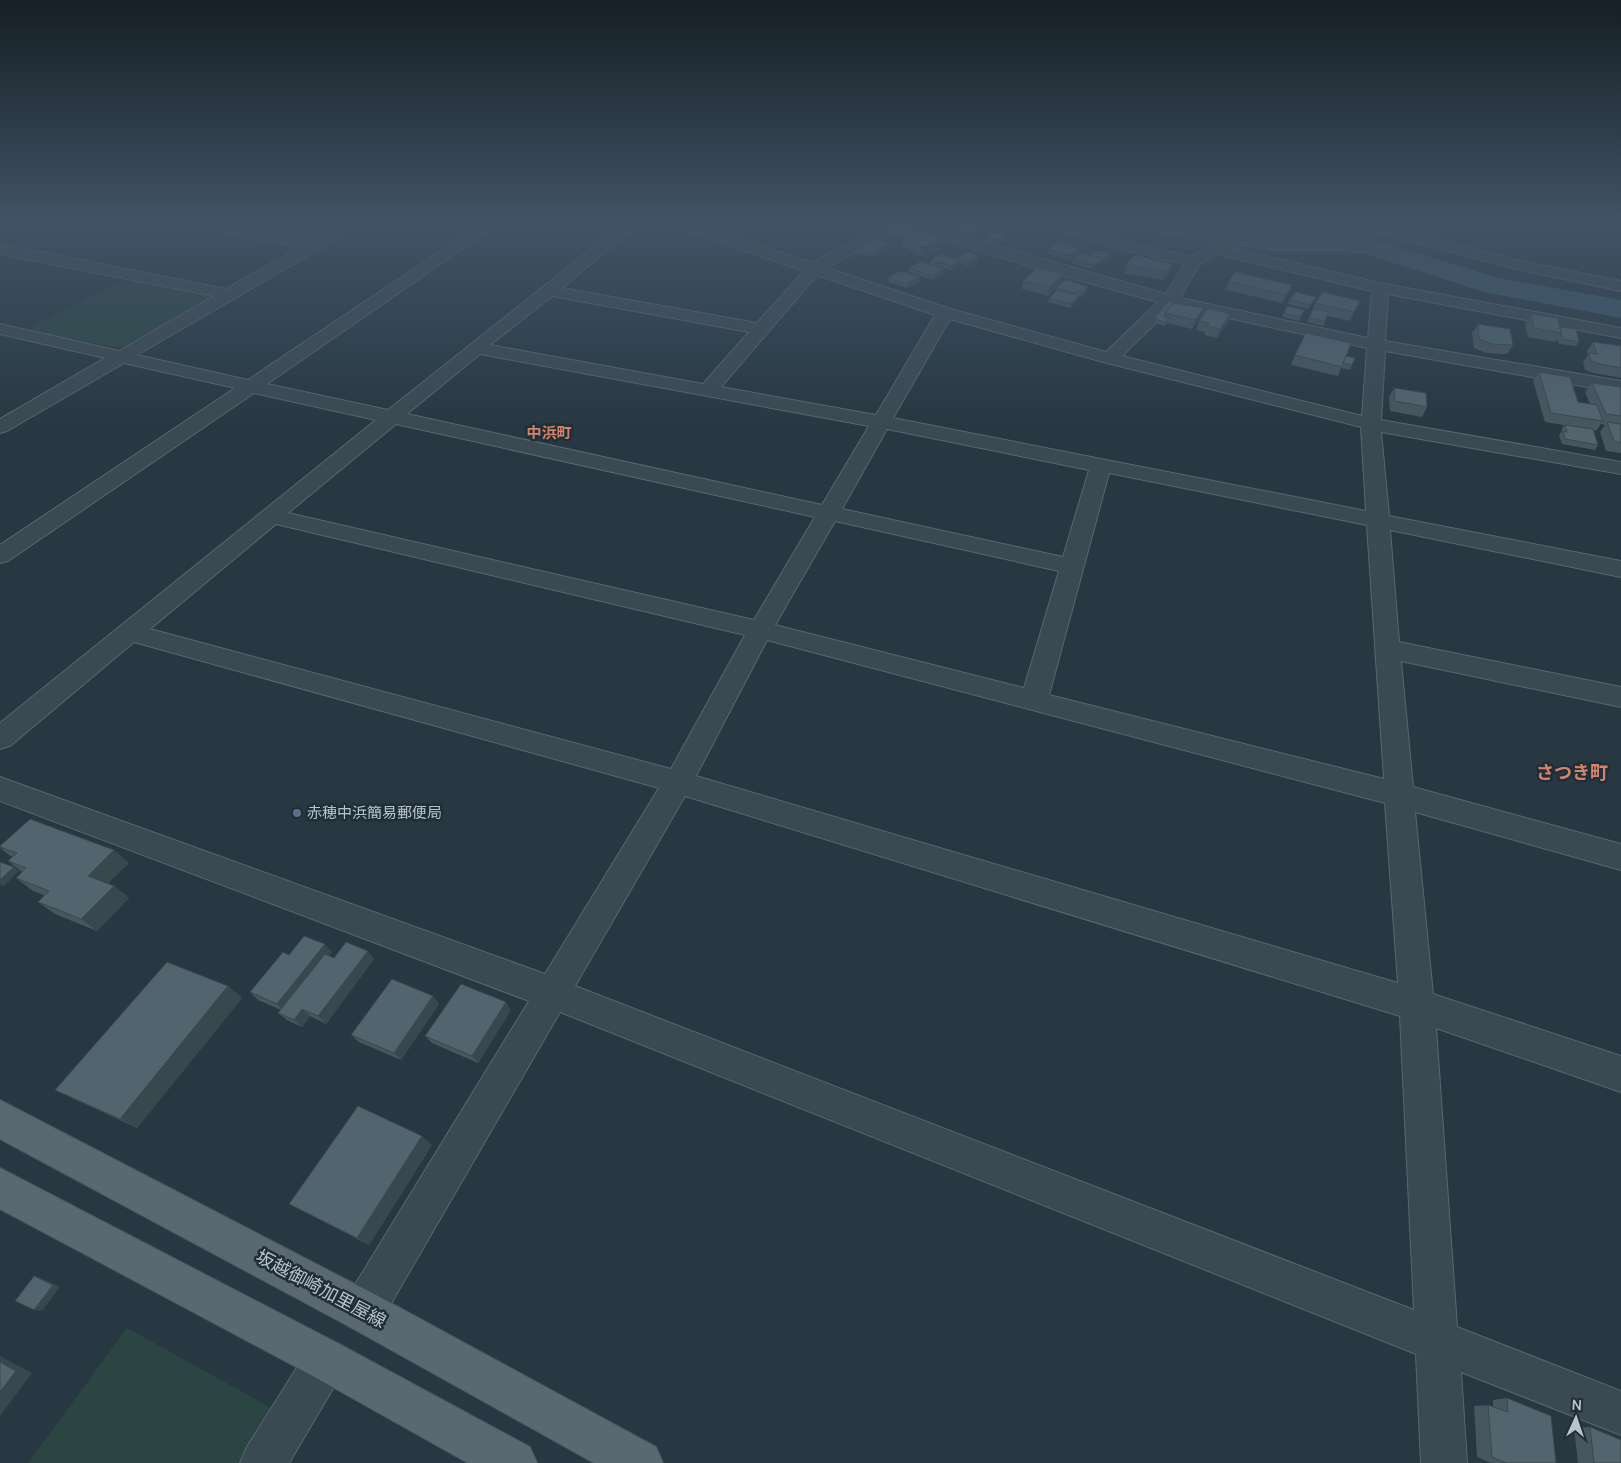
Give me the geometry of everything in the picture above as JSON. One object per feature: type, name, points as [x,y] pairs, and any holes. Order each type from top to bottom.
[{"type":"main road","name":"坂越御崎加里屋線","points":[[0,1120],[363,1311],[640,1463]]},
{"type":"main road","points":[[0,1188],[326,1360],[514,1463]]},
{"type":"street","points":[[209,290],[228,294]]},
{"type":"street","points":[[0,427],[235,290]]},
{"type":"street","points":[[0,556],[392,290]]},
{"type":"street","points":[[0,738],[548,290]]},
{"type":"street","points":[[549,290],[760,329]]},
{"type":"street","points":[[709,390],[795,290]]},
{"type":"street","points":[[879,290],[945,313],[1109,358],[1371,424],[1621,468]]},
{"type":"street","points":[[1133,290],[1275,324],[1621,387]]},
{"type":"street","points":[[1109,358],[1170,300],[1176,290]]},
{"type":"street","points":[[1380,290],[1371,424],[1387,649],[1417,1005],[1444,1463]]},
{"type":"street","points":[[1392,290],[1621,333]]},
{"type":"street","points":[[363,1311],[678,782],[760,630],[945,313]]},
{"type":"street","points":[[0,329],[393,418],[1071,566]]},
{"type":"street","points":[[476,348],[882,422],[1100,467],[1621,569]]},
{"type":"street","points":[[1034,700],[1100,467]]},
{"type":"street","points":[[270,516],[760,630],[1399,795],[1621,857]]},
{"type":"street","points":[[129,632],[678,782],[1417,1005],[1621,1074]]},
{"type":"street","points":[[1387,649],[1621,697]]},
{"type":"street","points":[[6,799],[552,993],[1437,1339],[1621,1413]]},
{"type":"street","points":[[263,1463],[326,1360]]},
{"type":"green space","points":[[104,290],[186,290],[212,295],[211,298],[128,346],[114,347],[32,332],[33,326]]},
{"type":"green space","points":[[127,1328],[273,1409],[240,1463],[28,1463]]},
{"type":"building","points":[[1057,290],[1079,295],[1071,304],[1049,298]]},
{"type":"building","points":[[1065,290],[1085,290],[1083,293],[1078,291],[1076,293]]},
{"type":"building","points":[[1267,290],[1289,290],[1286,295]]},
{"type":"building","points":[[1296,292],[1316,297],[1310,305],[1290,299]]},
{"type":"building","points":[[1323,292],[1360,301],[1354,312],[1315,303]]},
{"type":"building","points":[[1168,301],[1175,303],[1165,313],[1164,317],[1169,318],[1166,322],[1154,319]]},
{"type":"building","points":[[1173,303],[1204,308],[1195,320],[1165,313]]},
{"type":"building","points":[[1287,306],[1304,310],[1301,317],[1284,313]]},
{"type":"building","points":[[1208,308],[1230,314],[1220,329],[1207,326],[1209,323],[1199,321]]},
{"type":"building","points":[[1313,309],[1329,312],[1325,321],[1309,318]]},
{"type":"building","points":[[1531,314],[1558,318],[1561,333],[1534,328]]},
{"type":"building","points":[[1478,324],[1510,329],[1513,345],[1492,344],[1479,339]]},
{"type":"building","points":[[1560,327],[1576,329],[1579,342],[1562,339]]},
{"type":"building","points":[[1306,333],[1351,343],[1342,367],[1295,355]]},
{"type":"building","points":[[1593,342],[1621,346],[1621,368],[1591,361],[1589,353],[1597,354]]},
{"type":"building","points":[[1346,356],[1355,358],[1352,365],[1343,363]]},
{"type":"building","points":[[1539,372],[1570,377],[1578,402],[1597,405],[1603,421],[1551,413]]},
{"type":"building","points":[[1592,383],[1621,387],[1621,416],[1606,414]]},
{"type":"building","points":[[1394,388],[1426,393],[1427,407],[1395,401]]},
{"type":"building","points":[[1607,422],[1621,424],[1621,443],[1614,441]]},
{"type":"building","points":[[1565,425],[1593,429],[1598,445],[1565,439],[1563,431],[1567,432]]},
{"type":"building","points":[[30,819],[114,850],[88,876],[114,886],[81,919],[38,902],[49,891],[16,878],[26,868],[8,861],[17,853],[0,847]]},
{"type":"building","points":[[0,862],[14,867],[0,880]]},
{"type":"building","points":[[304,936],[325,944],[277,1004],[250,992],[283,952],[289,955]]},
{"type":"building","points":[[346,942],[368,951],[318,1016],[302,1009],[294,1020],[278,1013],[325,954],[334,958]]},
{"type":"building","points":[[167,962],[228,986],[120,1119],[55,1090]]},
{"type":"building","points":[[392,979],[433,996],[394,1053],[351,1035]]},
{"type":"building","points":[[461,984],[506,1002],[472,1056],[425,1036]]},
{"type":"building","points":[[358,1106],[422,1136],[357,1238],[289,1204]]},
{"type":"building","points":[[34,1276],[53,1285],[34,1310],[15,1301]]},
{"type":"building","points":[[0,1362],[16,1371],[0,1392]]},
{"type":"building","points":[[1507,1398],[1551,1416],[1556,1463],[1507,1463],[1492,1457],[1488,1405],[1508,1412]]},
{"type":"building","points":[[1590,1427],[1621,1440],[1621,1463],[1594,1463]]},
{"type":"waterway","points":[[1518,290],[1621,309]]},
{"type":"place","name":"赤穂中浜簡易郵便局","points":[[297,813]]},
{"type":"district","name":"中浜町","points":[[549,433]]},
{"type":"district","name":"さつき町","points":[[1572,773]]}]
